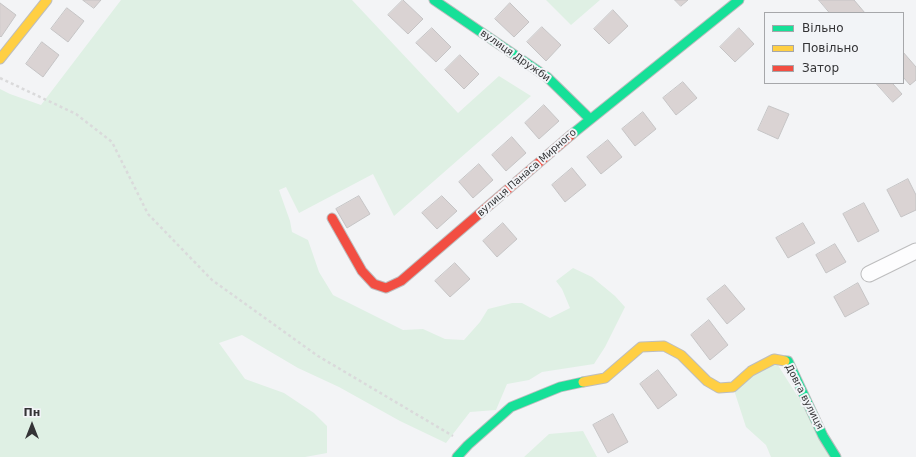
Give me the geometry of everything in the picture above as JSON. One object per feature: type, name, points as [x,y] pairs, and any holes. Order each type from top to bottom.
[{"type":"street","points":[[0,59],[47,0]]},
{"type":"street","name":"вулиця Дружби","points":[[434,0],[547,77],[590,119]]},
{"type":"street","name":"вулиця Панаса Мирного","points":[[332,218],[362,271],[374,284],[386,288],[401,281],[590,119],[739,0]]},
{"type":"street","points":[[869,274],[916,250]]},
{"type":"street","name":"Довга вулиця","points":[[457,457],[468,445],[511,407],[560,387],[605,378],[623,361],[641,348],[664,346],[681,355],[707,381],[719,388],[733,387],[751,371],[774,359],[788,361],[824,436],[836,457]]},
{"type":"path","points":[[0,78],[76,114],[112,142],[148,214],[212,280],[318,356],[468,445]]},
{"type":"green space","points":[[121,0],[352,0],[458,113],[499,76],[531,96],[394,216],[373,174],[299,213],[286,187],[279,190],[290,221],[292,232],[308,240],[319,272],[333,295],[403,330],[423,329],[445,339],[464,340],[480,322],[488,309],[512,303],[522,303],[550,318],[570,308],[562,289],[556,281],[573,268],[592,277],[615,296],[625,307],[605,347],[594,364],[542,372],[529,380],[507,384],[496,410],[470,412],[446,443],[400,421],[339,387],[298,368],[242,335],[219,343],[245,379],[284,393],[314,413],[327,426],[327,453],[305,457],[0,457],[0,89],[41,105]]},
{"type":"green space","points":[[546,0],[600,0],[571,25]]},
{"type":"green space","points":[[774,359],[836,457],[771,457],[766,445],[746,427],[733,387]]},
{"type":"green space","points":[[583,431],[597,457],[524,457],[549,434]]},
{"type":"building","points":[[83,0],[101,0],[94,8]]},
{"type":"building","points":[[403,0],[423,19],[408,34],[388,15]]},
{"type":"building","points":[[675,0],[688,0],[681,6]]},
{"type":"building","points":[[819,0],[854,0],[864,12],[829,12]]},
{"type":"building","points":[[0,3],[16,15],[1,37],[0,36]]},
{"type":"building","points":[[510,3],[529,22],[514,37],[495,19]]},
{"type":"building","points":[[67,8],[84,21],[68,42],[51,29]]},
{"type":"building","points":[[613,10],[628,26],[609,44],[594,29]]},
{"type":"building","points":[[542,27],[561,45],[546,61],[527,42]]},
{"type":"building","points":[[432,28],[451,47],[436,62],[416,43]]},
{"type":"building","points":[[739,28],[754,44],[735,62],[720,47]]},
{"type":"building","points":[[42,42],[59,55],[43,77],[26,64]]},
{"type":"building","points":[[904,53],[916,67],[916,80],[910,85],[904,78]]},
{"type":"building","points":[[460,55],[479,74],[464,89],[445,70]]},
{"type":"building","points":[[683,82],[697,98],[676,115],[663,98]]},
{"type":"building","points":[[877,84],[893,84],[902,94],[893,102]]},
{"type":"building","points":[[544,105],[559,121],[539,139],[525,123]]},
{"type":"building","points":[[769,106],[789,114],[778,139],[758,130]]},
{"type":"building","points":[[643,112],[656,129],[635,146],[622,129]]},
{"type":"building","points":[[512,137],[526,153],[506,171],[492,155]]},
{"type":"building","points":[[608,140],[622,157],[601,174],[587,157]]},
{"type":"building","points":[[479,164],[493,180],[473,198],[459,182]]},
{"type":"building","points":[[572,168],[586,185],[565,202],[552,185]]},
{"type":"building","points":[[908,179],[916,195],[916,210],[901,217],[887,190]]},
{"type":"building","points":[[359,196],[370,214],[347,228],[336,209]]},
{"type":"building","points":[[442,196],[457,211],[437,229],[422,213]]},
{"type":"building","points":[[864,203],[879,231],[858,242],[843,214]]},
{"type":"building","points":[[503,223],[517,239],[497,257],[483,241]]},
{"type":"building","points":[[803,223],[815,243],[788,258],[776,238]]},
{"type":"building","points":[[835,244],[846,262],[826,273],[816,255]]},
{"type":"building","points":[[455,263],[470,279],[450,297],[435,281]]},
{"type":"building","points":[[858,283],[869,304],[845,317],[834,297]]},
{"type":"building","points":[[725,285],[745,309],[727,324],[707,299]]},
{"type":"building","points":[[709,320],[728,345],[710,360],[691,335]]},
{"type":"building","points":[[658,370],[677,395],[658,409],[640,384]]},
{"type":"building","points":[[613,414],[628,442],[608,453],[593,425]]},
{"type":"traffic: fast","points":[[434,0],[547,77],[590,119]]},
{"type":"traffic: fast","points":[[571,135],[739,0]]},
{"type":"traffic: fast","points":[[785,361],[788,361],[823,436],[836,457]]},
{"type":"traffic: fast","points":[[457,457],[468,445],[511,407],[560,387],[583,382]]},
{"type":"traffic: slow","points":[[0,59],[47,0]]},
{"type":"traffic: slow","points":[[583,382],[605,378],[641,347],[664,346],[681,355],[707,381],[719,388],[733,387],[751,371],[774,359],[785,361]]},
{"type":"traffic: jam","points":[[332,218],[362,271],[374,284],[386,288],[401,281],[571,135]]}]
